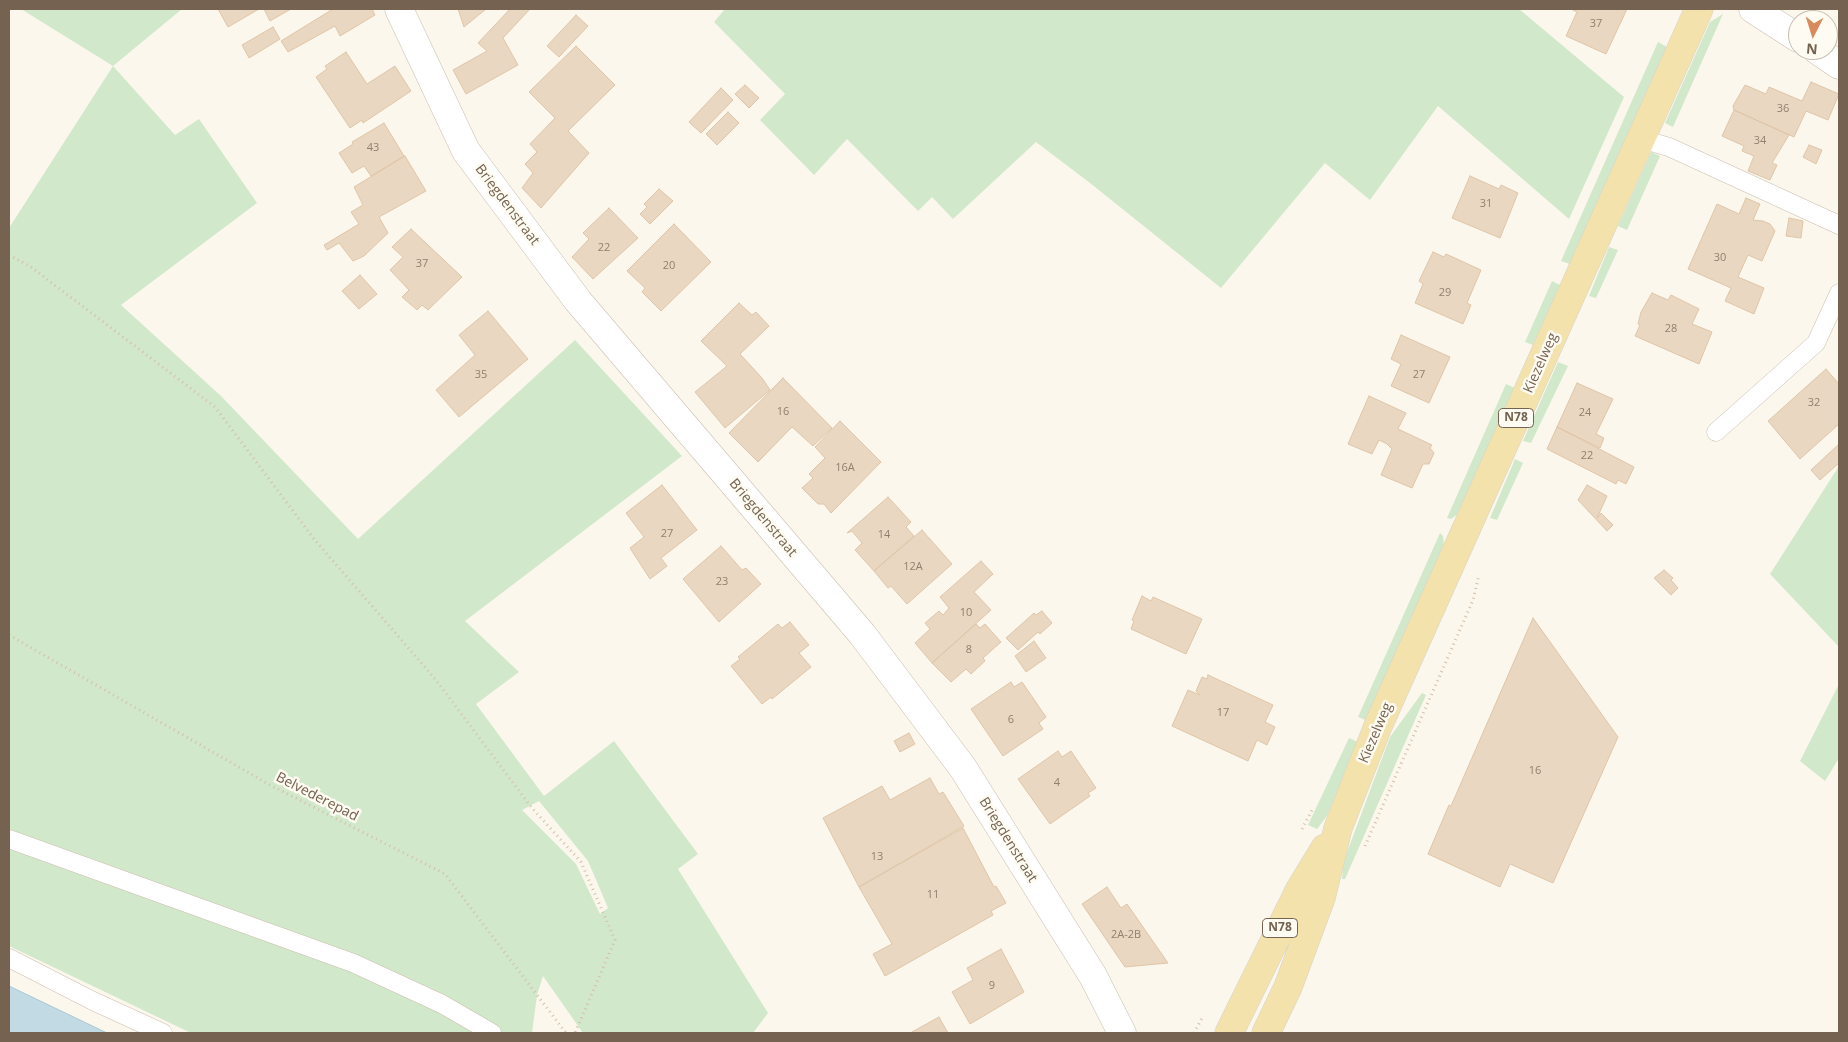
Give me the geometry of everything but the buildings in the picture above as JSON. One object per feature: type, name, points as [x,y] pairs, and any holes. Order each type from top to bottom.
[{"type":"main road","name":"Kiezelweg","points":[[1266,1033],[1288,987],[1321,898],[1338,828],[1378,726],[1699,9]]},
{"type":"main road","name":"Kiezelweg","points":[[1230,1033],[1300,889],[1338,828]]},
{"type":"street","name":"Briegdenstraat","points":[[399,9],[466,151],[578,301],[862,634],[963,768],[1093,976],[1122,1033]]},
{"type":"street","points":[[1753,9],[1788,32]]},
{"type":"lane","points":[[1641,139],[1678,151],[1839,224]]},
{"type":"lane","points":[[1716,432],[1816,342],[1839,293]]},
{"type":"lane","points":[[9,839],[353,963],[442,1004],[492,1033]]},
{"type":"lane","points":[[9,958],[163,1033]]},
{"type":"path","points":[[9,255],[31,267],[215,407],[314,540],[436,680],[532,808],[581,862],[615,940],[575,1033]]},
{"type":"path","points":[[1362,853],[1474,600],[1483,566]]},
{"type":"path","name":"Belvederepad","points":[[9,636],[270,785],[445,874],[566,1033]]},
{"type":"path","points":[[1194,1033],[1206,1010]]},
{"type":"green space","points":[[21,9],[182,9],[113,66]]},
{"type":"green space","points":[[725,9],[1519,9],[1624,97],[1569,219],[1438,106],[1370,200],[1325,163],[1221,288],[1036,142],[953,219],[932,197],[918,211],[847,139],[814,175],[760,120],[785,94],[714,22]]},
{"type":"green space","points":[[1723,14],[1673,127],[1665,123],[1710,22]]},
{"type":"green space","points":[[1658,42],[1667,47],[1570,264],[1561,261]]},
{"type":"green space","points":[[113,66],[175,135],[199,119],[257,203],[121,305],[221,396],[358,539],[575,340],[682,456],[465,621],[519,672],[476,704],[544,796],[614,741],[698,854],[678,869],[768,1013],[753,1033],[583,1033],[543,976],[537,995],[532,1033],[191,1033],[9,946],[9,228]],"holes":[[[539,801],[588,861],[608,908],[600,914],[576,864],[522,810]]]},
{"type":"green space","points":[[1651,152],[1660,156],[1627,230],[1618,226]]},
{"type":"green space","points":[[1609,247],[1618,250],[1596,298],[1589,296]]},
{"type":"green space","points":[[1552,281],[1560,285],[1533,345],[1525,342]]},
{"type":"green space","points":[[1558,362],[1568,366],[1531,443],[1523,441]]},
{"type":"green space","points":[[1506,384],[1515,388],[1458,514],[1451,519],[1447,518]]},
{"type":"green space","points":[[1515,459],[1523,463],[1497,520],[1490,518]]},
{"type":"green space","points":[[1839,466],[1839,647],[1770,574]]},
{"type":"green space","points":[[1440,533],[1443,536],[1444,547],[1368,721],[1358,717]]},
{"type":"green space","points":[[1839,684],[1839,758],[1825,781],[1800,761]]},
{"type":"green space","points":[[1422,693],[1426,695],[1345,879],[1342,879],[1343,863],[1390,737]]},
{"type":"green space","points":[[1349,738],[1358,742],[1327,816],[1317,829],[1308,825]]},
{"type":"water","points":[[9,986],[107,1033],[9,1033]]}]
